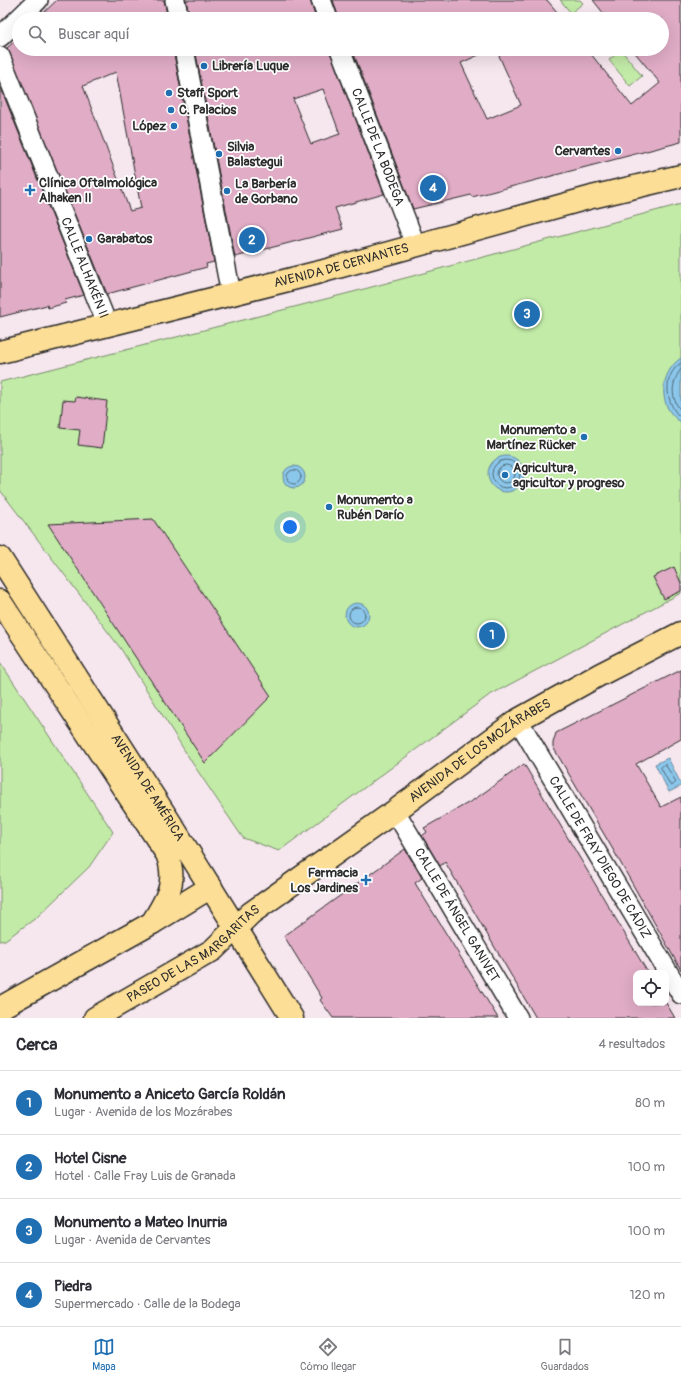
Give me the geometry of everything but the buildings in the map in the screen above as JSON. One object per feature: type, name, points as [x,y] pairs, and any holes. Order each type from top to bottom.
[{"type":"main road","name":"AVENIDA DE CERVANTES","points":[[0,352],[320,272],[415,244],[592,197],[681,176]]},
{"type":"main road","name":"AVENIDA DE AMÉRICA","points":[[0,558],[237,927],[292,1018]]},
{"type":"main road","name":"AVENIDA DE AMÉRICA","points":[[0,601],[166,854],[172,870],[171,887],[152,923]]},
{"type":"main road","name":"AVENIDA DE LOS MOZÁRABES","points":[[289,885],[395,811],[518,720],[599,675],[681,633]]},
{"type":"main road","name":"PASEO DE LAS MARGARITAS","points":[[95,1018],[198,960],[217,947],[251,913],[289,885]]},
{"type":"main road","points":[[0,1008],[152,923],[211,888]]},
{"type":"street","points":[[26,12],[38,0]]},
{"type":"street","points":[[175,0],[178,12]]},
{"type":"street","points":[[321,0],[325,12]]},
{"type":"street","points":[[0,37],[12,25]]},
{"type":"street","name":"CALLE ALHAKÉN II","points":[[0,56],[108,324]]},
{"type":"street","points":[[185,56],[231,294]]},
{"type":"street","name":"CALLE DE LA BODEGA","points":[[343,56],[415,244]]},
{"type":"street","name":"CALLE DE FRAY DIEGO DE CÁDIZ","points":[[518,720],[681,994]]},
{"type":"street","name":"CALLE DE ÁNGEL GANIVET","points":[[395,811],[518,1018]]},
{"type":"green space","points":[[560,0],[580,0],[583,3],[570,12]]},
{"type":"green space","points":[[614,56],[626,56],[642,76],[630,86],[609,60]]},
{"type":"green space","points":[[681,204],[681,593],[488,696],[279,851],[243,838],[193,764],[121,649],[0,490],[0,382],[353,292]]},
{"type":"green space","points":[[0,662],[113,832],[89,867],[36,918],[5,940],[0,941]]},
{"type":"water","points":[[681,358],[681,422],[673,416],[668,408],[664,390],[668,372]]},
{"type":"water","points":[[510,456],[519,461],[523,467],[523,481],[519,487],[510,492],[502,492],[493,487],[489,481],[488,470],[493,461],[499,457]]},
{"type":"water","points":[[294,466],[302,469],[305,477],[302,485],[294,488],[286,485],[283,477],[286,469]]},
{"type":"water","points":[[357,603],[362,604],[368,610],[368,620],[362,626],[357,627],[352,626],[346,620],[345,615],[346,610],[352,604]]},
{"type":"water","points":[[668,758],[681,784],[681,786],[669,792],[655,764]]},
{"type":"place","name":"Librería Luque","points":[[204,66]]},
{"type":"place","name":"Staff Sport","points":[[169,93]]},
{"type":"place","name":"C. Palacios","points":[[171,110]]},
{"type":"place","name":"López","points":[[174,126]]},
{"type":"place","name":"Cervantes","points":[[618,151]]},
{"type":"place","name":"Silvia Balastegui","points":[[219,154]]},
{"type":"place","name":"Piedra","points":[[433,188]]},
{"type":"place","name":"Clínica Oftalmológica Alhaken II","points":[[30,190]]},
{"type":"place","name":"La Barbería de Gorbano","points":[[227,191]]},
{"type":"place","name":"Garabatos","points":[[89,239]]},
{"type":"place","name":"Hotel Cisne","points":[[252,240]]},
{"type":"place","name":"Monumento a Mateo Inurria","points":[[527,314]]},
{"type":"place","name":"Monumento a Martínez Rücker","points":[[584,437]]},
{"type":"place","name":"Agricultura, agricultor y progreso","points":[[505,475]]},
{"type":"place","name":"Monumento a Rubén Darío","points":[[329,507]]},
{"type":"place","name":"Monumento a Aniceto García Roldán","points":[[492,635]]},
{"type":"place","name":"Farmacia Los Jardines","points":[[366,880]]}]
